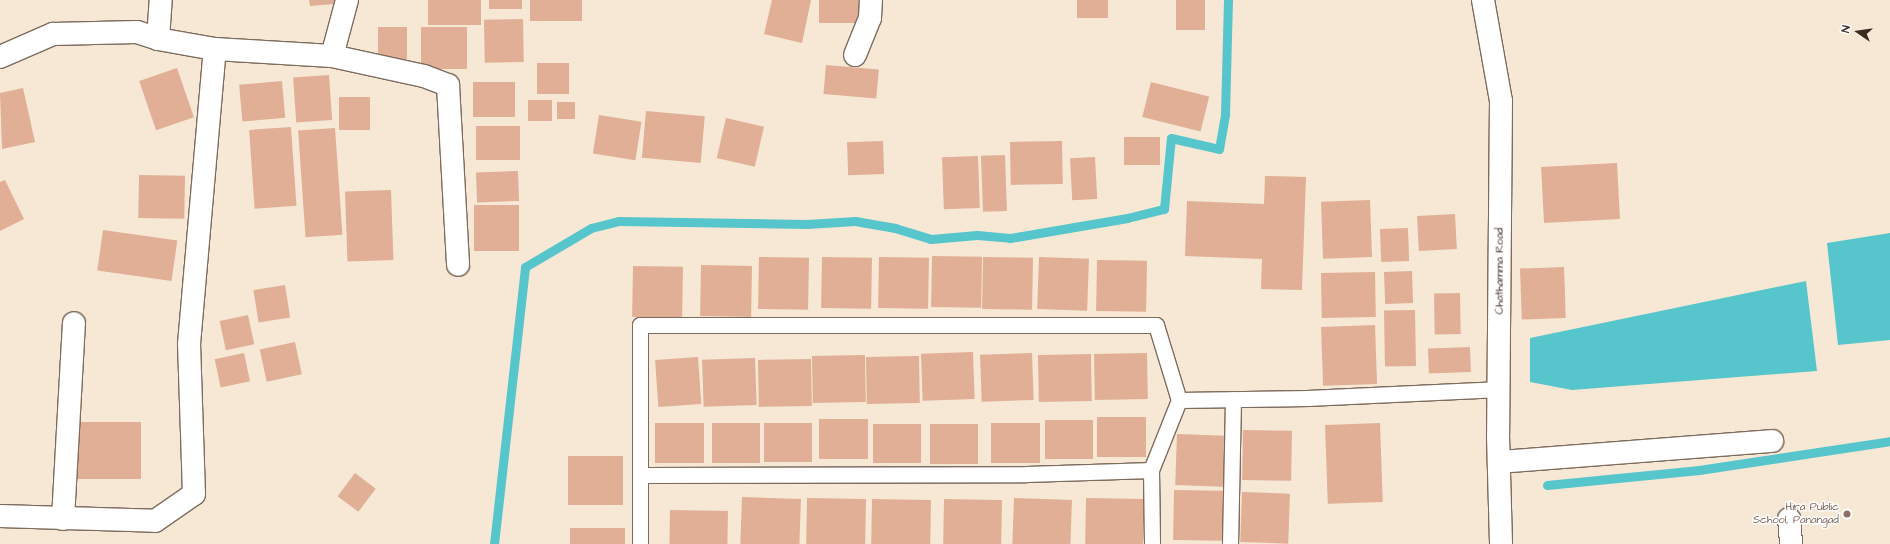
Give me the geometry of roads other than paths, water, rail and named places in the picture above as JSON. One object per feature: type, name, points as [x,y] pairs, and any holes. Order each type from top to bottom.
[{"type":"street","points":[[158,39],[161,0]]},
{"type":"street","points":[[332,56],[347,0]]},
{"type":"street","points":[[854,55],[870,18],[872,0]]},
{"type":"street","name":"Chathamma Road","points":[[1483,0],[1501,102],[1499,389],[1501,544]]},
{"type":"street","points":[[0,57],[53,34],[137,32],[158,39],[215,49],[332,56],[424,76],[448,85],[458,265]]},
{"type":"street","points":[[0,516],[155,521],[194,494],[189,344],[215,49]]},
{"type":"street","points":[[62,519],[74,323]]},
{"type":"street","points":[[1499,462],[1772,441]]},
{"type":"street","points":[[1789,519],[1791,544]]},
{"type":"lane","points":[[640,544],[640,325],[1156,325],[1178,400],[1151,470],[1152,544]]},
{"type":"lane","points":[[1178,400],[1499,389]]},
{"type":"lane","points":[[1230,544],[1233,399]]},
{"type":"lane","points":[[641,475],[1026,474],[1151,470]]},
{"type":"water","points":[[1890,233],[1890,340],[1838,345],[1827,243]]},
{"type":"water","points":[[1806,281],[1817,371],[1572,390],[1530,382],[1530,338]]},
{"type":"waterway","points":[[494,544],[525,267],[591,228],[619,221],[807,224],[855,221],[895,228],[931,239],[977,235],[1010,238],[1127,218],[1164,209],[1171,138],[1219,149],[1225,114],[1228,0]]},
{"type":"waterway","points":[[1547,485],[1699,470],[1890,441]]},
{"type":"place","name":"Hira Public School, Panangad","points":[[1847,514]]}]
